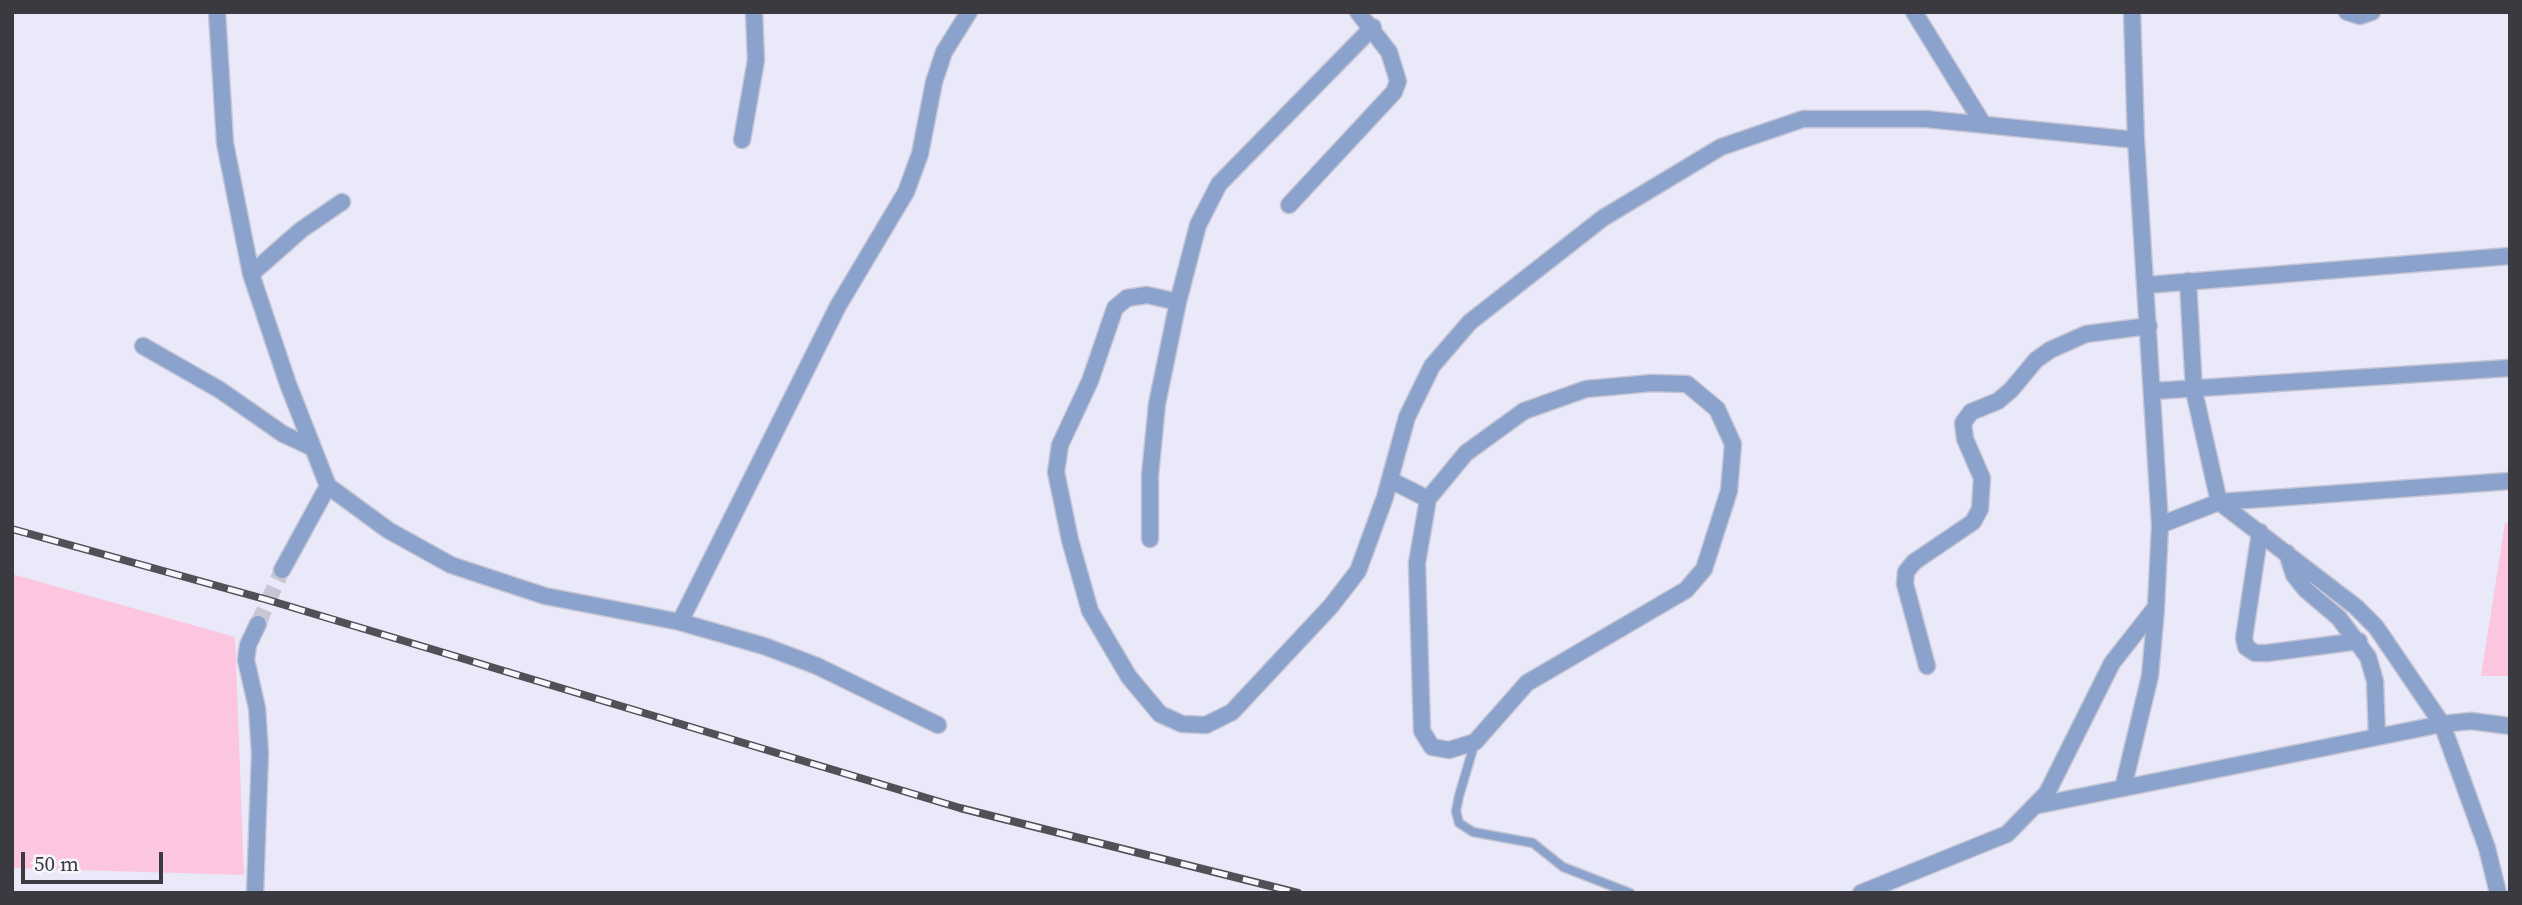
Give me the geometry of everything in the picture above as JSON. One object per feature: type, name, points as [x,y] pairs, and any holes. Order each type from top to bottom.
[{"type":"street","points":[[217,12],[225,143],[251,274],[311,447],[328,486],[388,530],[451,565],[545,596],[680,622],[764,646],[817,666],[938,725]]},
{"type":"street","points":[[742,140],[756,60],[754,12]]},
{"type":"street","points":[[680,622],[838,306],[906,192],[920,154],[934,82],[944,52],[970,12]]},
{"type":"street","points":[[1289,205],[1394,92],[1398,80],[1395,68],[1373,27],[1358,12]]},
{"type":"street","points":[[1914,12],[1983,124]]},
{"type":"street","points":[[2123,788],[2150,676],[2160,525],[2154,391],[2136,140],[2132,12]]},
{"type":"street","points":[[2347,12],[2360,16],[2372,12]]},
{"type":"street","points":[[1150,538],[1150,475],[1157,404],[1178,302],[1198,225],[1219,184],[1373,27]]},
{"type":"street","points":[[1178,302],[1147,295],[1127,298],[1115,308],[1090,381],[1060,446],[1056,472],[1070,540],[1090,611],[1129,677],[1160,714],[1182,724],[1206,725],[1232,712],[1345,589],[1357,571],[1390,480],[1407,417],[1432,366],[1470,322],[1603,218],[1721,147],[1803,120],[1926,119],[2136,140]]},
{"type":"street","points":[[251,274],[301,230],[342,202]]},
{"type":"street","points":[[2147,285],[2510,256]]},
{"type":"street","points":[[2188,281],[2194,391],[2219,502],[2329,586],[2376,627],[2442,724],[2487,848],[2498,893]]},
{"type":"street","points":[[1927,666],[1905,584],[1906,572],[1914,562],[1973,523],[1980,509],[1982,478],[1965,439],[1963,422],[1971,412],[1998,401],[2036,360],[2050,350],[2086,334],[2149,326]]},
{"type":"street","points":[[143,346],[220,390],[283,435],[311,447]]},
{"type":"street","points":[[2154,391],[2194,391],[2510,368]]},
{"type":"street","points":[[1652,383],[1688,384],[1717,409],[1733,444],[1729,491],[1704,569],[1686,590],[1527,683],[1475,742],[1449,750],[1432,747],[1422,731],[1417,563],[1428,499],[1466,453],[1524,411],[1586,389],[1652,383]]},
{"type":"street","points":[[1390,480],[1428,499]]},
{"type":"street","points":[[2160,525],[2219,502],[2510,481]]},
{"type":"street","points":[[282,570],[328,486]]},
{"type":"street","points":[[2260,532],[2244,638],[2246,647],[2255,653],[2267,653],[2359,641]]},
{"type":"street","points":[[2287,553],[2294,575],[2359,641],[2368,657],[2375,681],[2376,736]]},
{"type":"street","points":[[2318,599],[2329,586]]},
{"type":"street","points":[[1861,893],[2007,834],[2047,793],[2112,663],[2156,607]]},
{"type":"street","points":[[255,893],[260,753],[257,708],[246,660],[248,645],[258,624]]},
{"type":"street","points":[[2368,657],[2394,653]]},
{"type":"street","points":[[2034,806],[2442,724],[2471,721],[2510,726]]},
{"type":"lane","points":[[1475,742],[1456,811],[1460,823],[1472,832],[1533,843],[1563,867],[1630,893]]},
{"type":"shaded area","points":[[2505,523],[2510,523],[2510,676],[2481,676]]},
{"type":"shaded area","points":[[12,574],[235,637],[244,875],[12,868]]},
{"type":"tunnel","points":[[258,624],[282,570]]},
{"type":"railway","points":[[12,529],[268,600],[960,808],[1298,893]]}]
